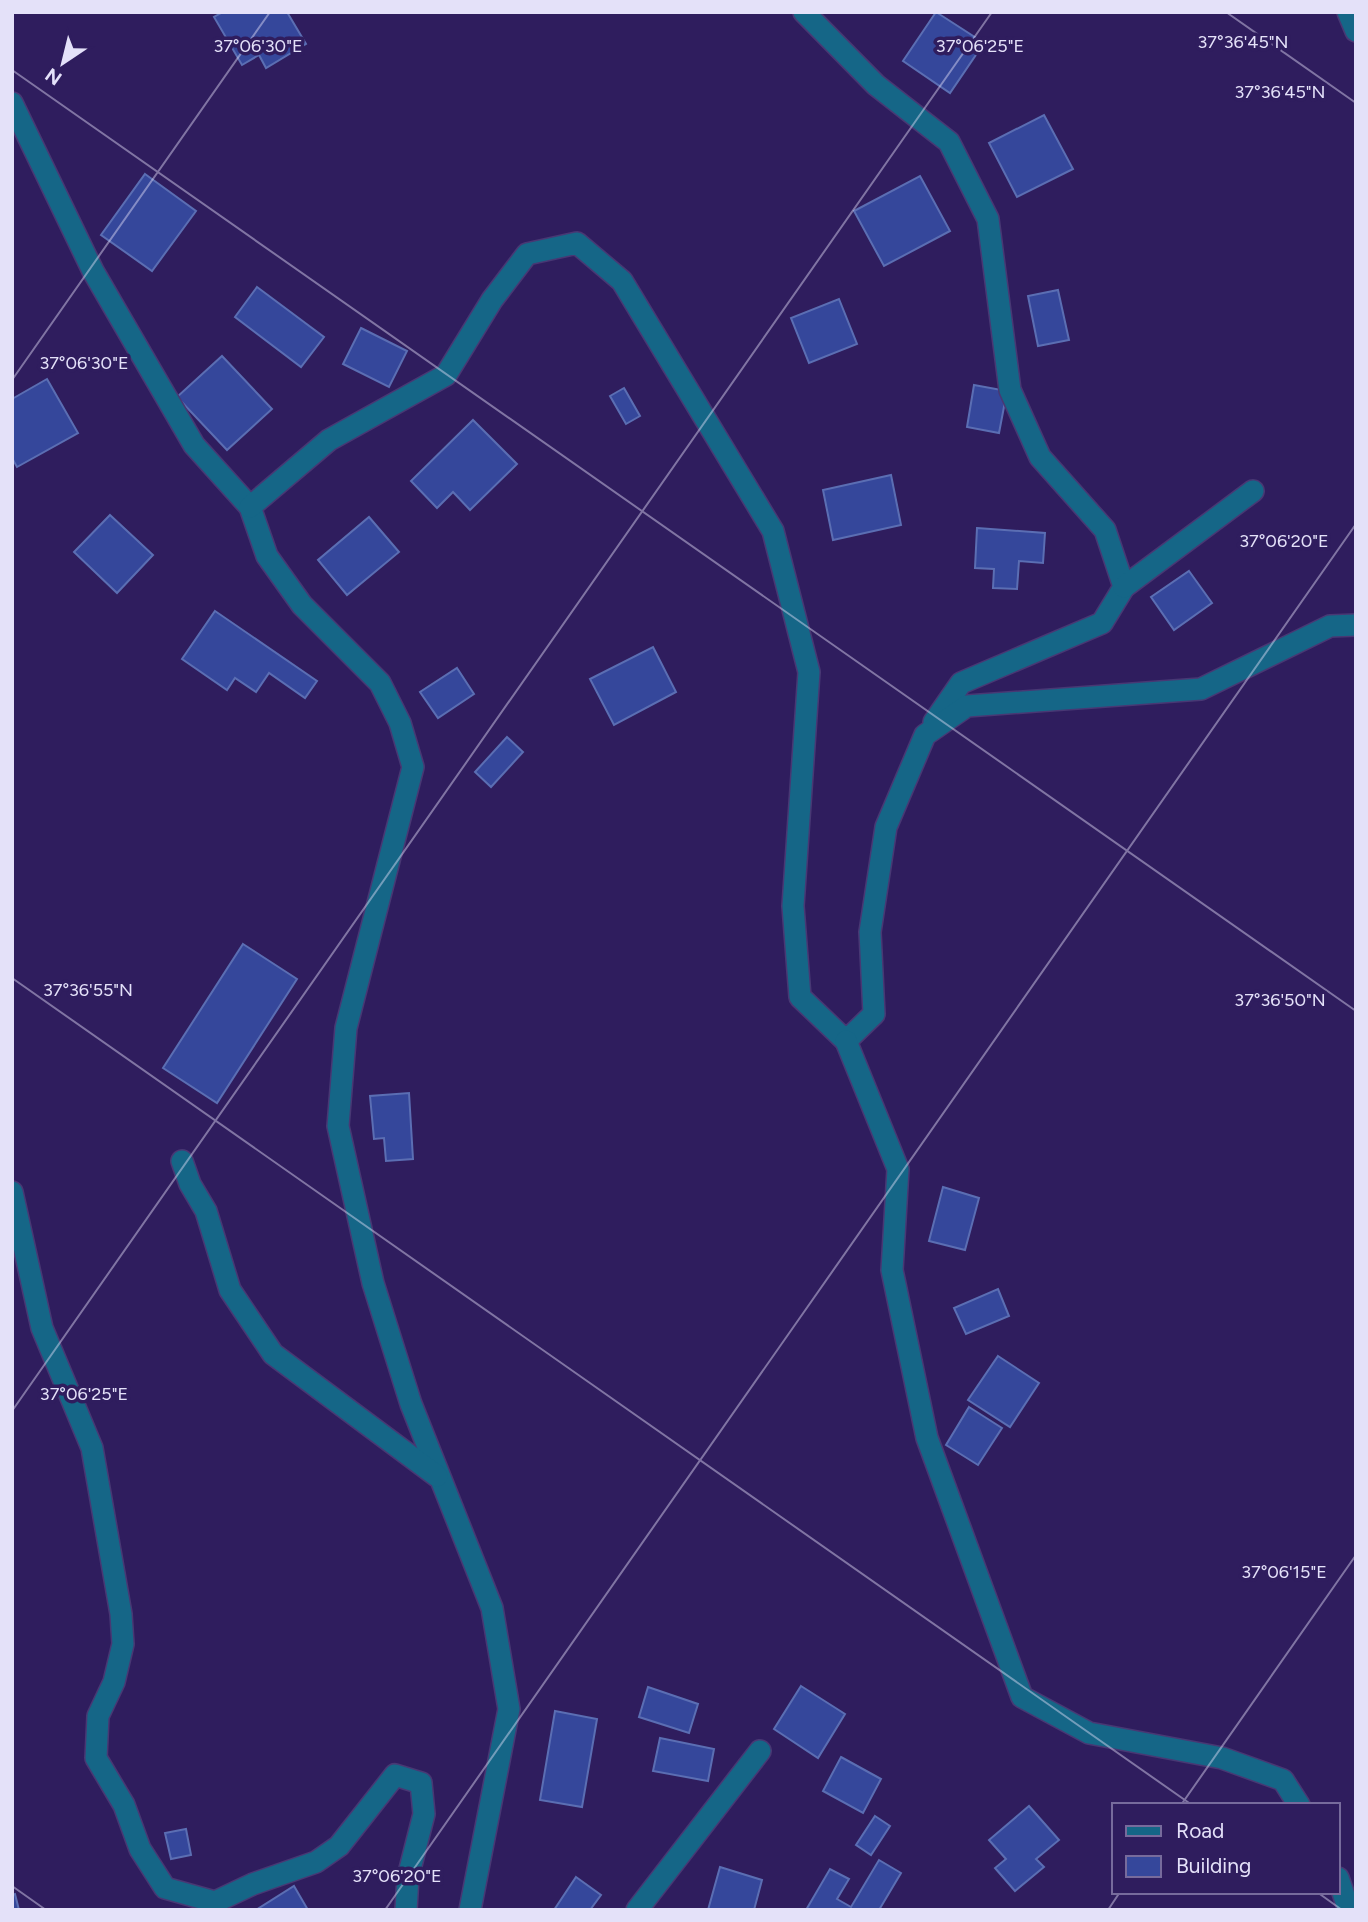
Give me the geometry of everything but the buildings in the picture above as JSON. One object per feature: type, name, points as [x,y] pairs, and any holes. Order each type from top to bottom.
[{"type":"street","points":[[804,12],[876,85],[949,142],[988,219],[1010,390],[1040,457],[1105,530],[1124,587]]},
{"type":"street","points":[[1348,12],[1356,31]]},
{"type":"street","points":[[12,103],[93,271],[194,445],[250,507],[267,556],[302,605],[380,683],[400,723],[413,766],[346,1028],[338,1126],[373,1283],[411,1404],[437,1476],[492,1608],[509,1709],[470,1910]]},
{"type":"street","points":[[250,507],[329,440],[446,374],[492,300],[527,254],[578,243],[622,281],[773,531],[809,672],[793,906],[800,997],[846,1041],[898,1170],[892,1270],[927,1438],[1022,1697],[1089,1734],[1222,1758],[1283,1780],[1299,1803]]},
{"type":"street","points":[[846,1041],[874,1014],[870,932],[886,827],[925,735],[961,683],[1102,623],[1124,587],[1253,491]]},
{"type":"street","points":[[925,735],[967,706],[1200,689],[1330,626],[1356,625]]},
{"type":"street","points":[[182,1161],[190,1184],[206,1211],[230,1290],[273,1354],[437,1476]]},
{"type":"street","points":[[12,1192],[42,1328],[92,1448],[103,1499],[123,1644],[114,1682],[98,1716],[96,1758],[124,1805],[140,1849],[165,1888],[215,1902],[253,1884],[316,1862],[338,1846],[395,1775],[421,1783],[424,1814],[408,1877],[406,1910]]},
{"type":"street","points":[[637,1910],[760,1751]]},
{"type":"street","points":[[1340,1884],[1349,1910]]}]
